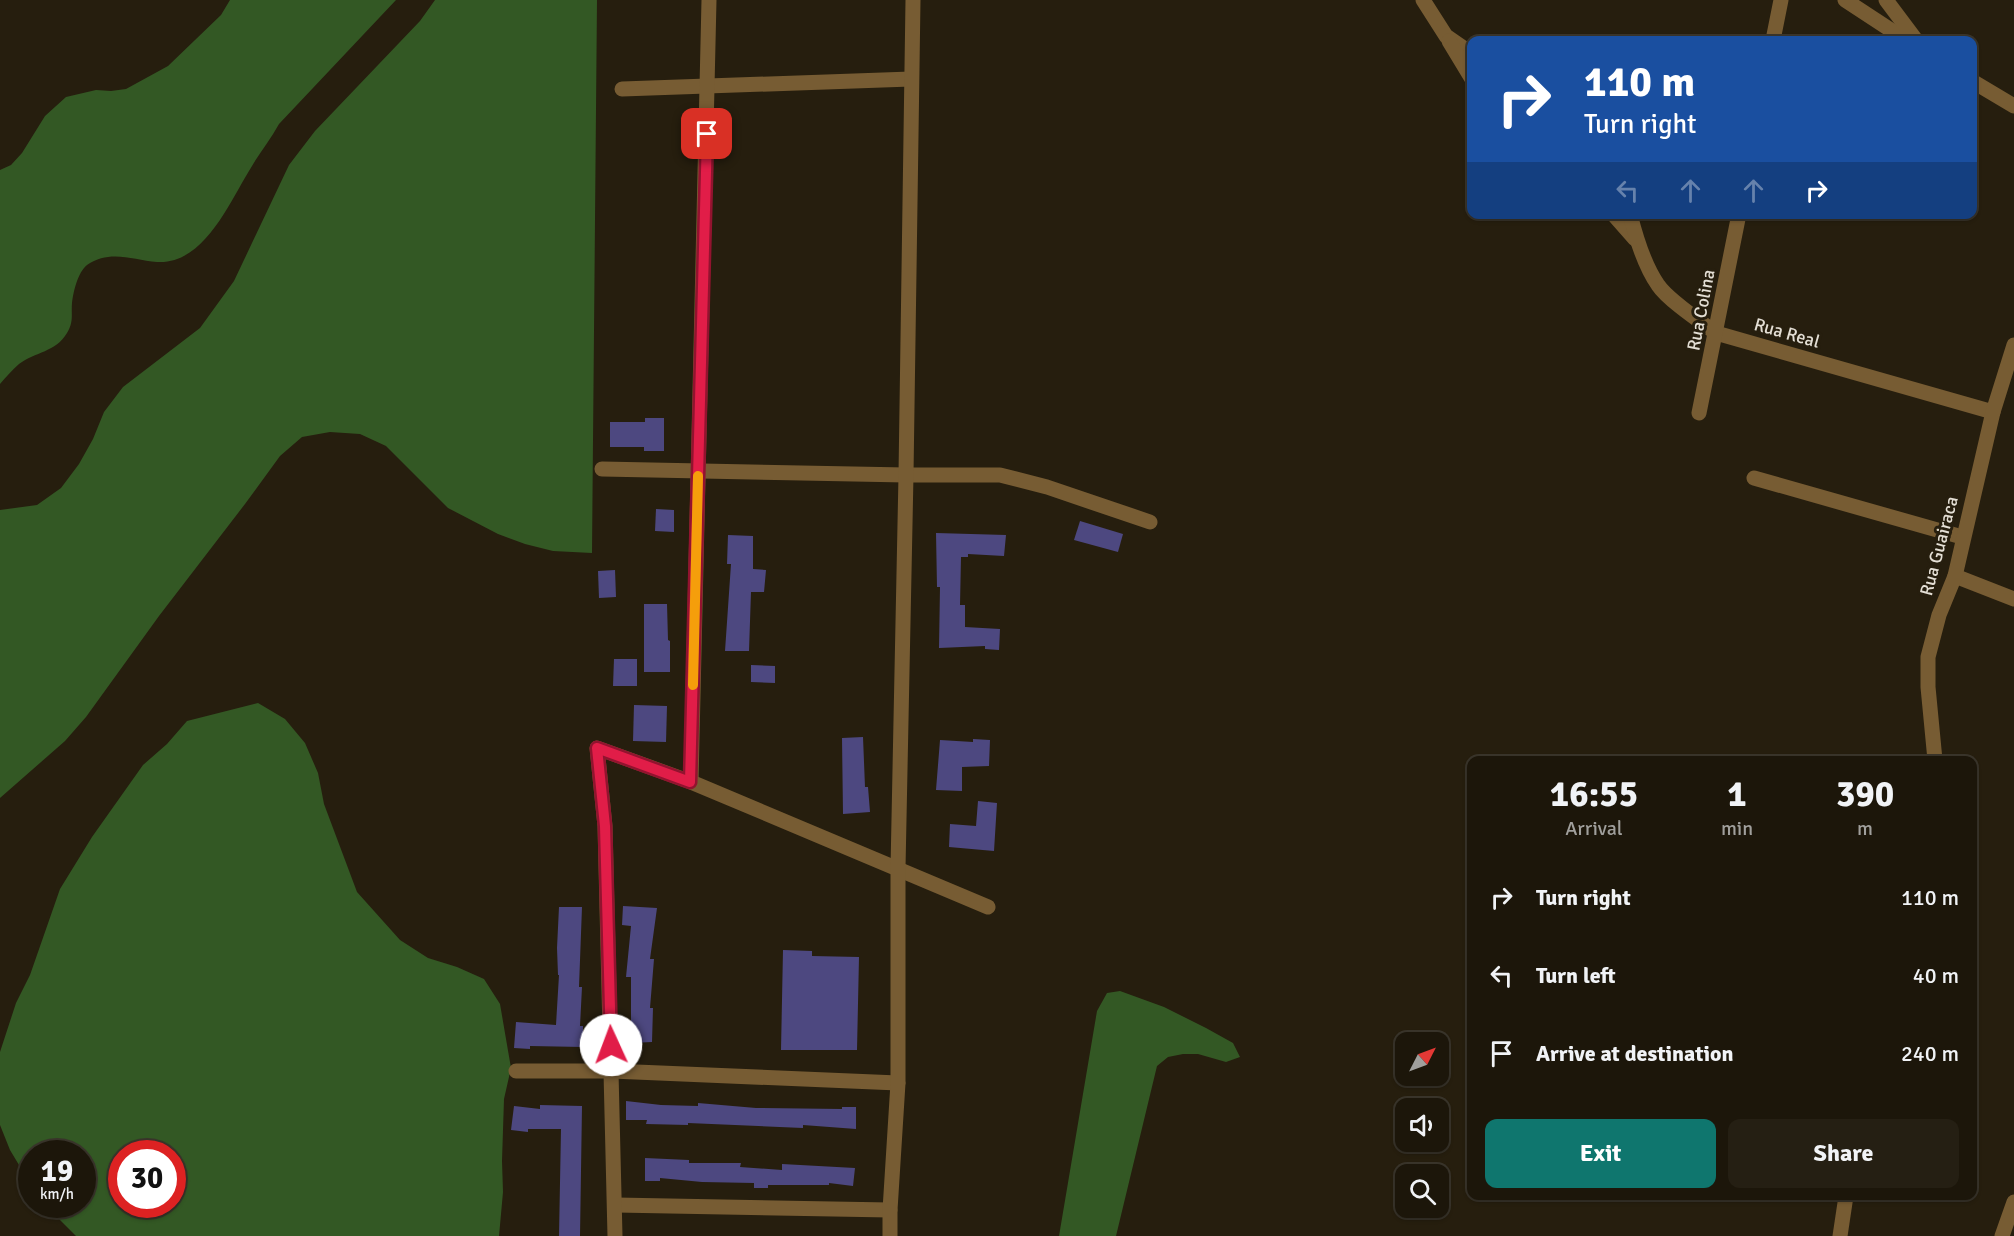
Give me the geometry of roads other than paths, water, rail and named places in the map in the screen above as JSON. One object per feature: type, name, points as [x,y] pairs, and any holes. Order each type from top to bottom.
[{"type":"street","points":[[690,782],[709,0]]},
{"type":"street","points":[[890,1236],[898,1083],[898,868],[913,0]]},
{"type":"street","points":[[1423,0],[1467,71]]},
{"type":"street","points":[[1774,36],[1781,0]]},
{"type":"street","points":[[1845,0],[1900,36]]},
{"type":"street","points":[[1886,0],[1913,36]]},
{"type":"street","points":[[1446,36],[1467,51]]},
{"type":"street","points":[[622,89],[911,79]]},
{"type":"street","points":[[1977,84],[2014,106]]},
{"type":"street","points":[[1617,219],[1637,241]]},
{"type":"street","name":"Rua Real","points":[[1631,219],[1637,241],[1658,286],[1688,313],[1716,333],[1993,412]]},
{"type":"street","name":"Rua Colina","points":[[1698,413],[1738,219]]},
{"type":"street","name":"Rua Guairaca","points":[[1935,756],[1928,687],[1928,657],[1939,615],[1955,576],[1962,537],[1993,412],[2014,345]]},
{"type":"street","points":[[602,469],[1000,475],[1047,487],[1149,522]]},
{"type":"street","points":[[1754,478],[1962,537]]},
{"type":"street","points":[[1955,576],[2014,599]]},
{"type":"street","points":[[615,1236],[605,826],[597,748],[690,782],[988,907]]},
{"type":"street","points":[[516,1071],[612,1071],[898,1083]]},
{"type":"street","points":[[1840,1236],[1845,1200]]},
{"type":"street","points":[[2002,1236],[2014,1202]]},
{"type":"street","points":[[616,1205],[890,1210]]}]
